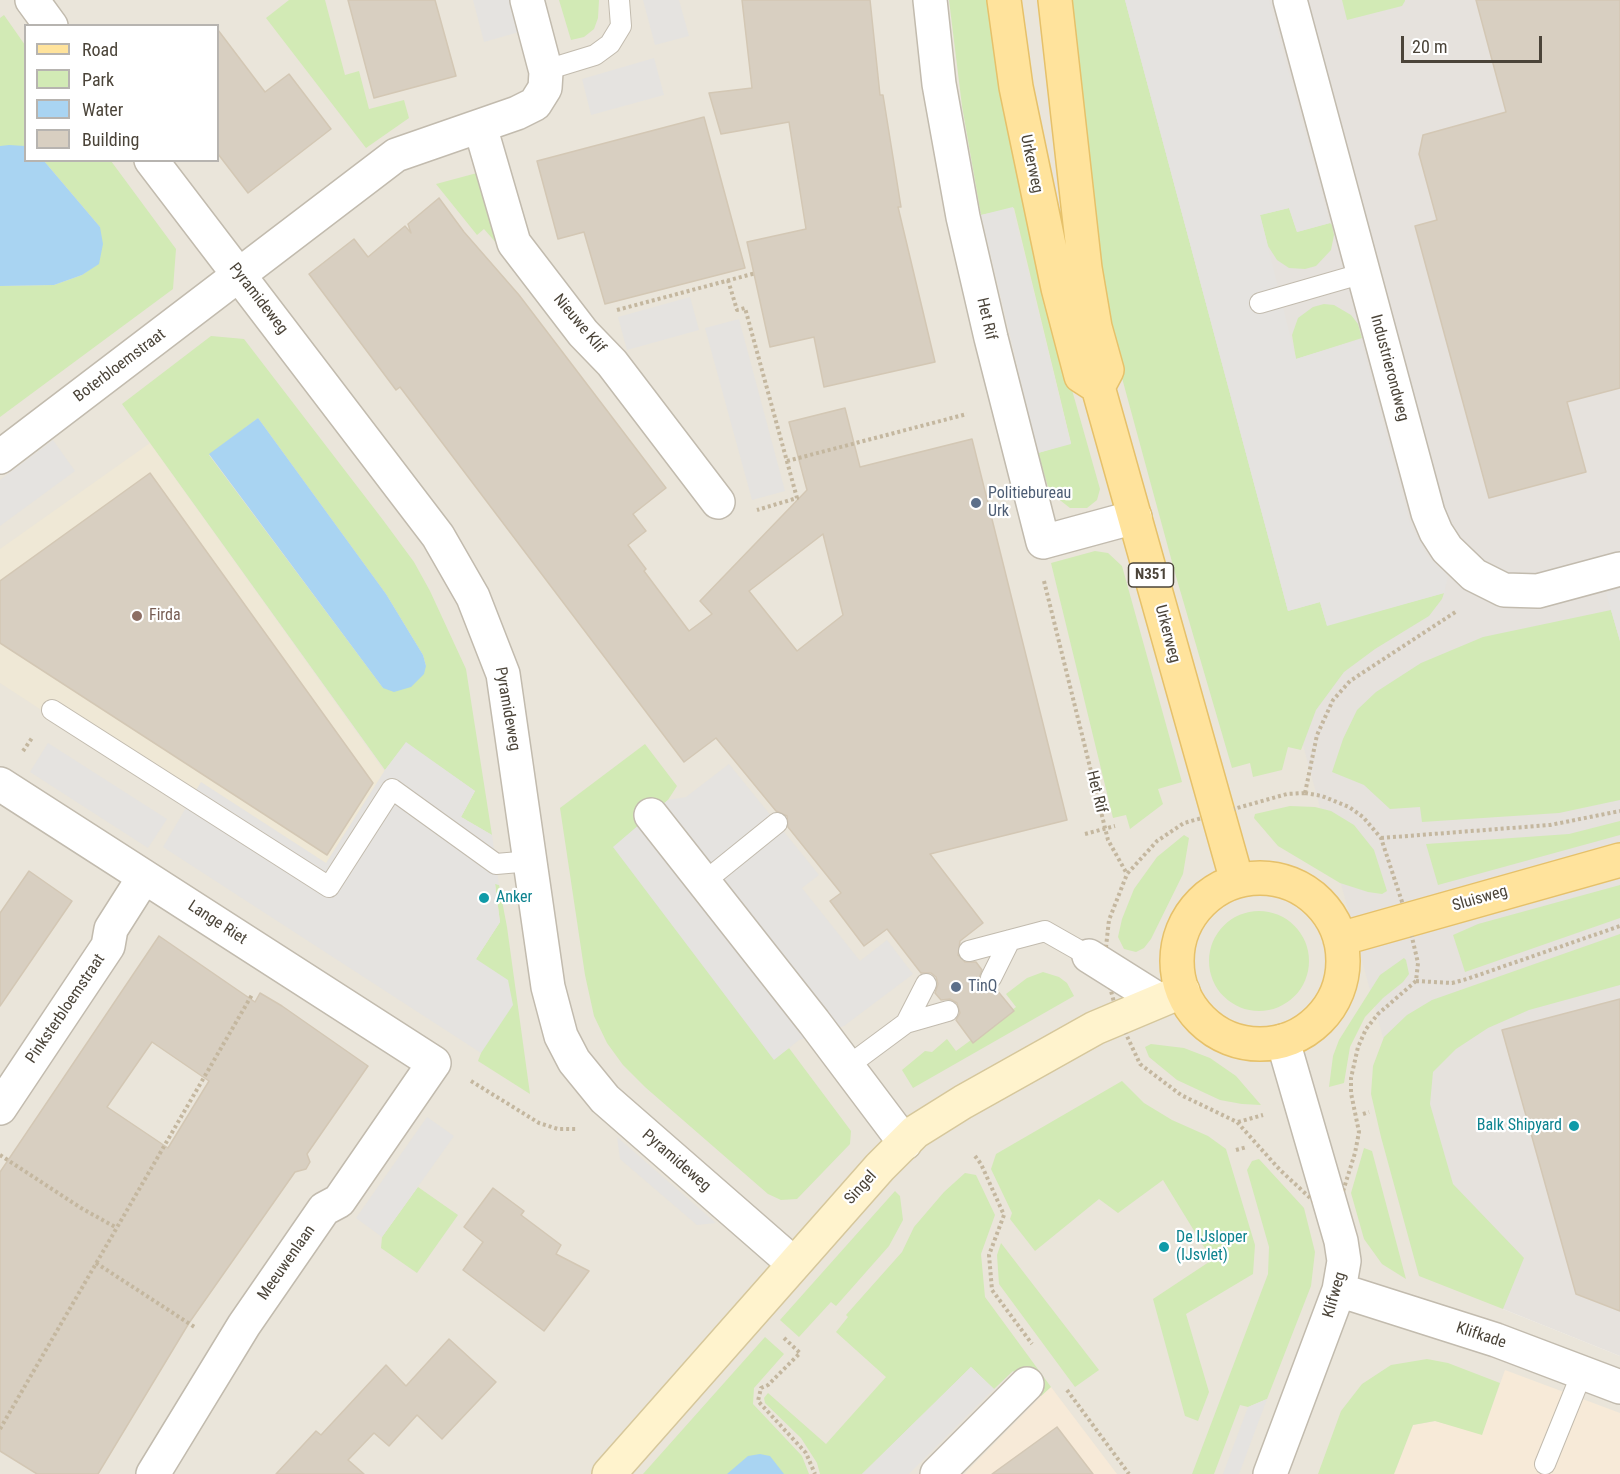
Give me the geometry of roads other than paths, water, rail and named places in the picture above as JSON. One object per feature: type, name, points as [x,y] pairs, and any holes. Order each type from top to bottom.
[{"type":"main road","name":"Urkerweg","points":[[1004,0],[1016,87],[1058,288],[1081,376],[1098,387],[1237,881]]},
{"type":"main road","name":"Urkerweg","points":[[1055,0],[1085,268],[1095,327],[1107,370],[1098,387]]},
{"type":"main road","name":"Sluisweg","points":[[1340,939],[1620,860]]},
{"type":"main road","points":[[1259,878],[1280,880],[1301,888],[1332,918],[1340,939],[1343,960],[1341,982],[1333,1002],[1311,1026],[1283,1041],[1259,1044],[1228,1036],[1213,1029],[1195,1012],[1171,996],[1178,969],[1179,946],[1186,924],[1198,905],[1216,891],[1237,881],[1259,878]]},
{"type":"main road","name":"Singel","points":[[609,1474],[880,1167],[931,1120],[1095,1028],[1171,996]]},
{"type":"street","points":[[32,0],[50,24]]},
{"type":"street","points":[[238,274],[396,155],[527,110],[535,104],[545,88],[546,70],[527,0]]},
{"type":"street","name":"Het Rif","points":[[930,0],[939,84],[963,217],[996,360],[1043,542],[1135,517]]},
{"type":"street","name":"Industrierondweg","points":[[1290,0],[1428,513],[1447,549],[1474,574],[1494,586],[1514,592],[1538,591],[1620,569]]},
{"type":"street","name":"Nieuwe Klif","points":[[480,126],[514,243],[583,333],[612,363],[717,502]]},
{"type":"street","name":"Pyramideweg","points":[[153,162],[438,536],[465,580],[503,674],[548,987],[561,1036],[584,1076],[626,1118],[794,1264]]},
{"type":"street","name":"Boterbloemstraat","points":[[0,457],[238,274]]},
{"type":"street","name":"Lange Riet","points":[[0,784],[434,1063]]},
{"type":"street","points":[[651,814],[848,1066],[905,1143]]},
{"type":"street","name":"Pinksterbloemstraat","points":[[0,1107],[108,946],[111,928],[144,877]]},
{"type":"street","points":[[1097,947],[1171,996]]},
{"type":"street","name":"Klifweg","points":[[1270,1474],[1339,1290],[1344,1261],[1341,1241],[1283,1041]]},
{"type":"street","name":"Meeuwenlaan","points":[[153,1474],[244,1325],[324,1209],[339,1201],[434,1063]]},
{"type":"street","name":"Klifkade","points":[[1339,1290],[1496,1340],[1620,1387]]},
{"type":"street","points":[[937,1474],[1027,1384]]},
{"type":"lane","points":[[546,70],[595,55],[610,44],[621,26],[619,0]]},
{"type":"lane","points":[[1260,303],[1364,273]]},
{"type":"lane","points":[[52,710],[329,887],[392,789],[496,864],[531,861]]},
{"type":"lane","points":[[704,882],[777,823]]},
{"type":"lane","points":[[969,951],[1045,931],[1097,947]]},
{"type":"lane","points":[[991,978],[1010,940]]},
{"type":"lane","points":[[906,1023],[926,984]]},
{"type":"lane","points":[[848,1066],[906,1023],[948,1011]]},
{"type":"lane","points":[[1545,1464],[1582,1373]]},
{"type":"water","points":[[0,146],[24,146],[24,162],[45,162],[100,227],[103,244],[99,264],[82,275],[54,285],[0,286]]},
{"type":"water","points":[[258,418],[386,594],[423,655],[426,666],[424,674],[411,687],[394,692],[383,688],[209,454]]},
{"type":"water","points":[[760,1454],[770,1456],[784,1474],[727,1474],[748,1456]]},
{"type":"place","name":"Politiebureau Urk","points":[[976,503]]},
{"type":"place","name":"Firda","points":[[137,616]]},
{"type":"place","name":"Anker","points":[[484,898]]},
{"type":"place","name":"TinQ","points":[[956,987]]},
{"type":"place","name":"Balk Shipyard","points":[[1574,1126]]},
{"type":"place","name":"De IJsloper (IJsvlet)","points":[[1164,1247]]}]
